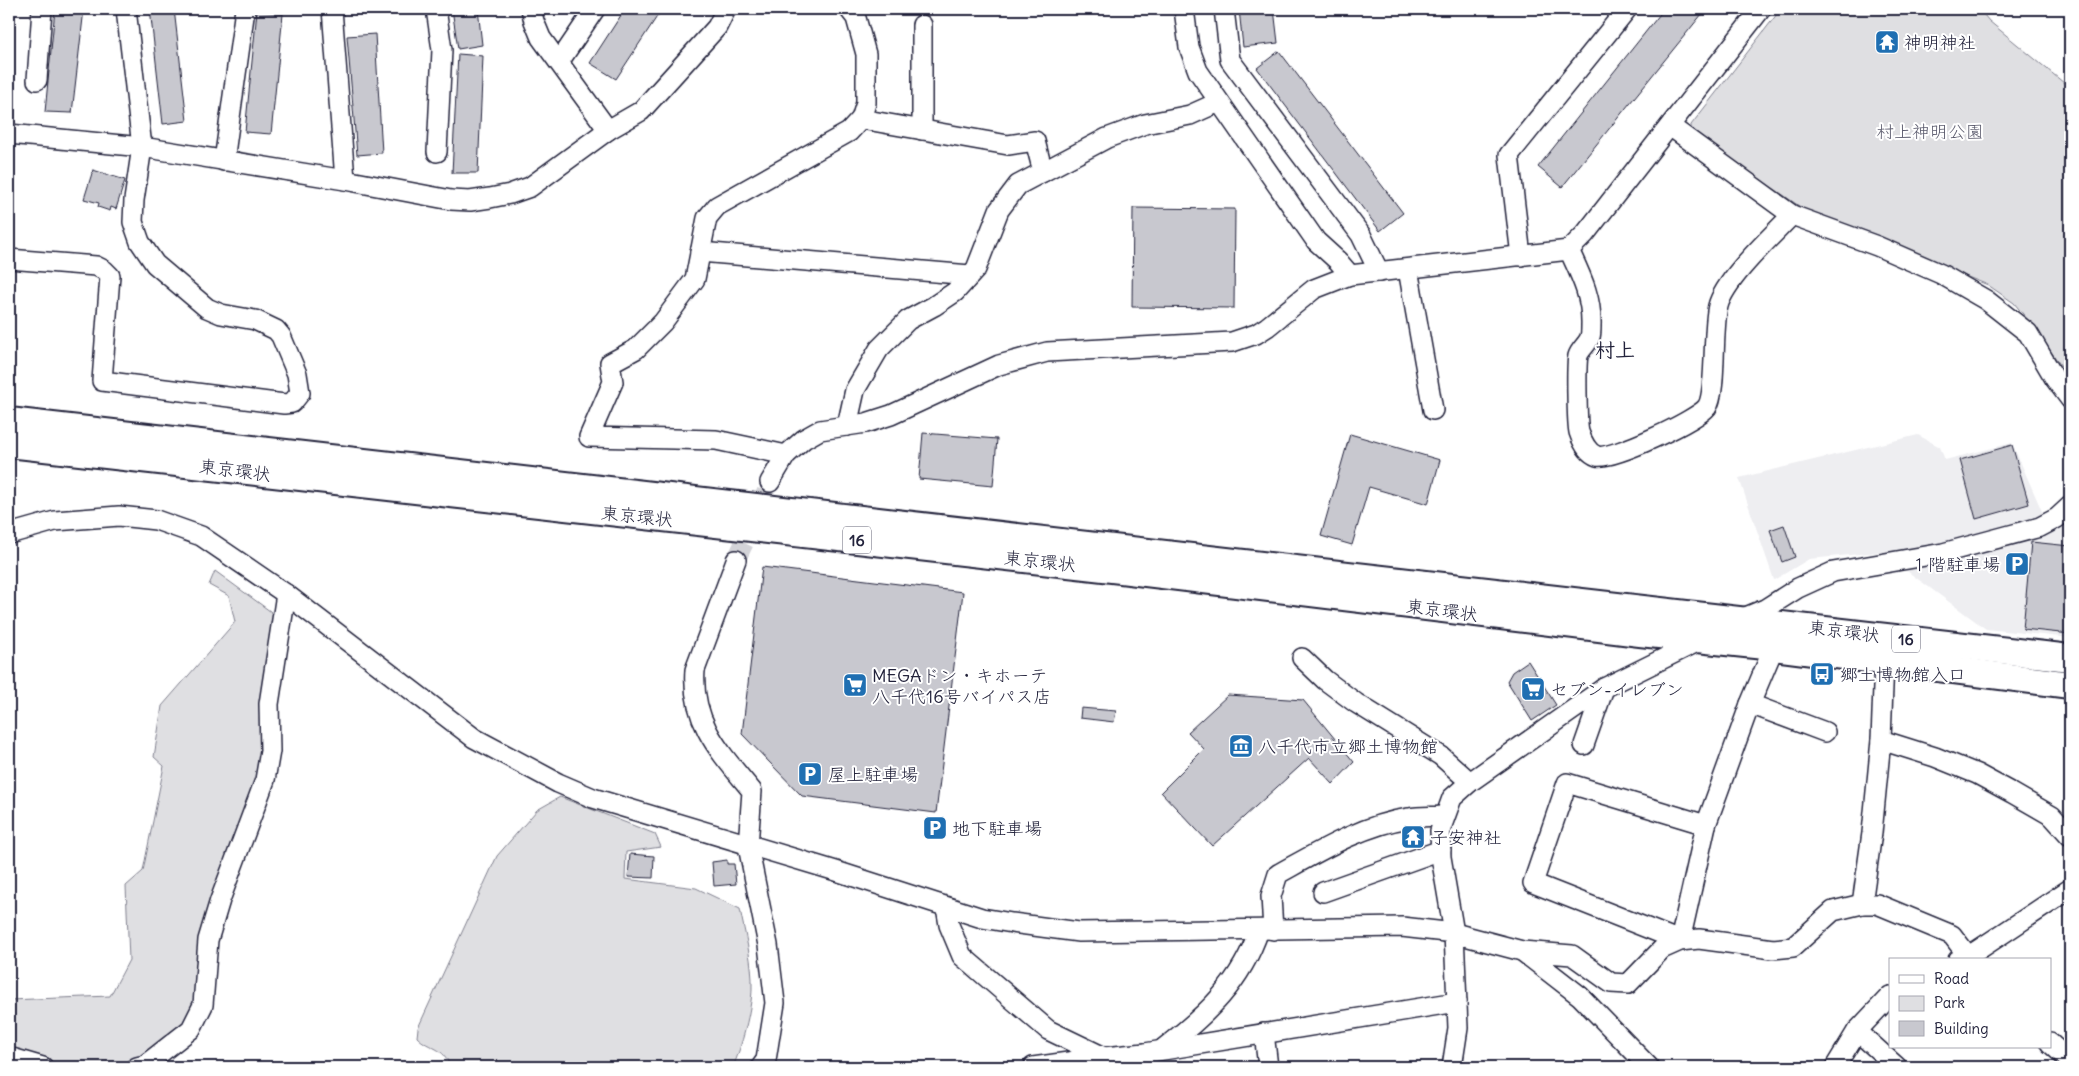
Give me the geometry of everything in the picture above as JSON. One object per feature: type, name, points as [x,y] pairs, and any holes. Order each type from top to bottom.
[{"type":"highway","name":"東京環状","points":[[9,421],[2070,658]]},
{"type":"highway","name":"東京環状","points":[[9,444],[1131,572],[1640,633],[1705,638],[2070,685]]},
{"type":"street","points":[[37,80],[42,9]]},
{"type":"street","points":[[9,259],[96,266],[110,276],[102,381],[284,404],[292,403],[300,393],[297,374],[281,336],[276,330],[255,320],[221,314],[207,308],[155,264],[146,252],[133,222],[134,200],[142,147],[126,9]]},
{"type":"street","points":[[224,161],[245,9]]},
{"type":"street","points":[[332,9],[345,180]]},
{"type":"street","points":[[436,9],[442,50],[437,152]]},
{"type":"street","points":[[531,9],[541,38],[608,130]]},
{"type":"street","points":[[558,62],[595,9]]},
{"type":"street","points":[[9,134],[142,147],[345,180],[451,200],[470,201],[490,198],[530,187],[608,130],[641,111],[717,27],[726,9]]},
{"type":"street","points":[[786,454],[716,440],[589,437],[613,382],[610,363],[636,349],[663,322],[695,278],[707,218],[717,206],[849,132],[861,119],[866,102],[866,54],[856,18],[849,9]]},
{"type":"street","points":[[1184,9],[1188,47],[1198,72],[1316,241],[1350,275]]},
{"type":"street","points":[[1224,9],[1230,60],[1361,235],[1379,272]]},
{"type":"street","points":[[1521,256],[1509,155],[1627,9]]},
{"type":"street","points":[[770,482],[786,454],[804,439],[820,430],[866,423],[891,415],[999,366],[1047,352],[1232,342],[1267,328],[1314,289],[1350,275],[1569,250],[1585,234],[1761,9]]},
{"type":"street","points":[[922,26],[922,130]]},
{"type":"street","points":[[847,426],[855,390],[879,349],[908,320],[956,292],[976,269],[999,210],[1018,185],[1107,138],[1145,124],[1190,115],[1219,102]]},
{"type":"street","points":[[861,119],[1008,144],[1035,141],[1043,172]]},
{"type":"street","points":[[1670,126],[1792,215],[1877,246],[1924,266],[1986,300],[2028,332],[2055,380],[2070,400]]},
{"type":"street","points":[[1569,250],[1587,288],[1592,311],[1590,337],[1578,356],[1579,430],[1591,452],[1598,456],[1613,455],[1626,451],[1696,416],[1707,407],[1712,395],[1715,326],[1718,305],[1726,288],[1792,215]]},
{"type":"street","points":[[700,252],[970,275]]},
{"type":"street","points":[[1408,269],[1433,410]]},
{"type":"street","points":[[1452,1067],[1458,1028],[1454,932],[1441,850],[1440,831],[1452,798],[1470,782],[1604,688],[1741,619],[1765,609],[1798,588],[1833,572],[1942,553],[2040,527],[2057,518],[2070,506]]},
{"type":"street","points":[[9,534],[55,521],[119,516],[156,520],[201,536],[286,594],[474,738],[558,783],[593,798],[836,871],[982,918],[1079,932],[1402,927],[1454,932],[1522,951],[1572,955],[1611,983],[1628,984],[1662,949],[1680,941],[1699,939],[1773,949],[1793,947],[1833,911],[1862,904],[1877,904],[1952,935],[1966,958],[2070,888]]},
{"type":"street","points":[[736,560],[695,670],[694,687],[699,714],[710,737],[752,791],[748,846],[768,945],[775,1003],[766,1060],[761,1067]]},
{"type":"street","points":[[137,1067],[146,1065],[191,1029],[203,1005],[208,940],[220,900],[265,780],[270,751],[269,704],[286,594]]},
{"type":"street","points":[[1680,941],[1706,825],[1750,704],[1774,647]]},
{"type":"street","points":[[1302,658],[1326,680],[1356,703],[1441,756],[1470,782]]},
{"type":"street","points":[[1862,904],[1872,833],[1881,740],[1884,660]]},
{"type":"street","points":[[1584,745],[1604,688]]},
{"type":"street","points":[[1750,704],[1825,732]]},
{"type":"street","points":[[1881,740],[1935,757],[1984,778],[2052,816],[2070,836]]},
{"type":"street","points":[[1680,941],[1533,883],[1567,783],[1706,825]]},
{"type":"street","points":[[1151,1057],[1216,1003],[1240,973],[1253,948],[1266,930],[1271,896],[1278,874],[1374,826],[1410,818],[1444,816]]},
{"type":"street","points":[[1323,892],[1441,850]]},
{"type":"street","points":[[946,906],[949,925],[962,956],[1048,1030],[1104,1057]]},
{"type":"street","points":[[1522,951],[1580,996],[1649,1067]]},
{"type":"street","points":[[1835,1067],[1857,1031],[1889,997]]},
{"type":"street","points":[[1033,1067],[1104,1057],[1151,1057],[1264,1033],[1457,1002]]},
{"type":"street","points":[[1857,1031],[1897,1067]]},
{"type":"street","points":[[1264,1033],[1268,1067]]},
{"type":"street","points":[[2052,1045],[2070,1061]]},
{"type":"street","points":[[9,1057],[43,1067]]},
{"type":"shaded area","points":[[1918,435],[1940,447],[1945,460],[2012,443],[2049,527],[2070,529],[2070,638],[1986,629],[1881,552],[1809,559],[1774,580],[1739,478]]},
{"type":"green space","name":"村上神明公園","points":[[1781,9],[1979,9],[1989,21],[2070,88],[2070,379],[2036,330],[2014,303],[1988,285],[1812,215],[1691,131],[1691,125]]},
{"type":"green space","points":[[215,571],[274,614],[265,751],[199,991],[187,1023],[146,1059],[104,1067],[9,1067],[9,1000],[110,996],[129,960],[126,886],[143,871],[164,766],[154,757],[162,706],[235,622],[229,596],[209,585]]},
{"type":"green space","points":[[560,797],[655,834],[661,847],[626,852],[625,879],[696,888],[740,909],[750,959],[752,989],[746,1028],[733,1067],[450,1067],[444,1055],[417,1037],[418,1028],[497,856],[537,810]]},
{"type":"building","points":[[55,9],[84,9],[72,113],[45,112]]},
{"type":"building","points":[[150,9],[174,9],[187,121],[163,124]]},
{"type":"building","points":[[452,9],[478,9],[482,45],[458,49]]},
{"type":"building","points":[[625,9],[662,9],[616,79],[590,63]]},
{"type":"building","points":[[1239,9],[1274,9],[1278,43],[1243,47]]},
{"type":"building","points":[[1664,9],[1695,9],[1702,14],[1562,187],[1538,167]]},
{"type":"building","points":[[257,11],[283,14],[271,134],[245,132]]},
{"type":"building","points":[[375,34],[382,153],[357,155],[347,36]]},
{"type":"building","points":[[1279,51],[1403,213],[1380,231],[1257,68]]},
{"type":"building","points":[[458,54],[483,56],[478,173],[452,173]]},
{"type":"building","points":[[93,170],[125,180],[116,209],[111,207],[110,211],[98,207],[99,203],[84,199]]},
{"type":"building","points":[[1133,208],[1235,209],[1234,308],[1132,307]]},
{"type":"building","points":[[923,433],[997,439],[993,486],[919,479]]},
{"type":"building","points":[[1350,434],[1440,460],[1428,504],[1369,487],[1352,545],[1321,536]]},
{"type":"building","points":[[2012,445],[2029,504],[1976,519],[1960,460]]},
{"type":"building","points":[[1784,525],[1795,557],[1782,562],[1770,530]]},
{"type":"building","points":[[2031,542],[2070,546],[2070,634],[2023,629]]},
{"type":"building","points":[[762,567],[963,592],[936,813],[802,796],[742,734]]},
{"type":"building","points":[[1528,661],[1556,705],[1532,721],[1507,681],[1512,672]]},
{"type":"building","points":[[1228,695],[1303,700],[1354,762],[1333,784],[1309,758],[1212,846],[1161,792],[1204,749],[1188,732]]},
{"type":"building","points":[[1081,708],[1116,711],[1114,722],[1080,718]]},
{"type":"building","points":[[630,854],[654,856],[653,878],[628,877]]},
{"type":"building","points":[[727,860],[727,864],[734,864],[736,884],[714,886],[712,862]]},
{"type":"tunnel","points":[[736,560],[770,482]]},
{"type":"place","name":"神明神社","points":[[1887,42]]},
{"type":"place","name":"１階駐車場","points":[[2017,564]]},
{"type":"place","name":"郷土博物館入口","points":[[1822,674]]},
{"type":"place","name":"MEGAドン・キホーテ 八千代16号バイパス店","points":[[855,685]]},
{"type":"place","name":"セブン-イレブン","points":[[1533,689]]},
{"type":"place","name":"八千代市立郷土博物館","points":[[1241,746]]},
{"type":"place","name":"屋上駐車場","points":[[810,774]]},
{"type":"place","name":"地下駐車場","points":[[935,828]]},
{"type":"place","name":"子安神社","points":[[1413,837]]},
{"type":"district","name":"村上","points":[[1615,349]]}]
